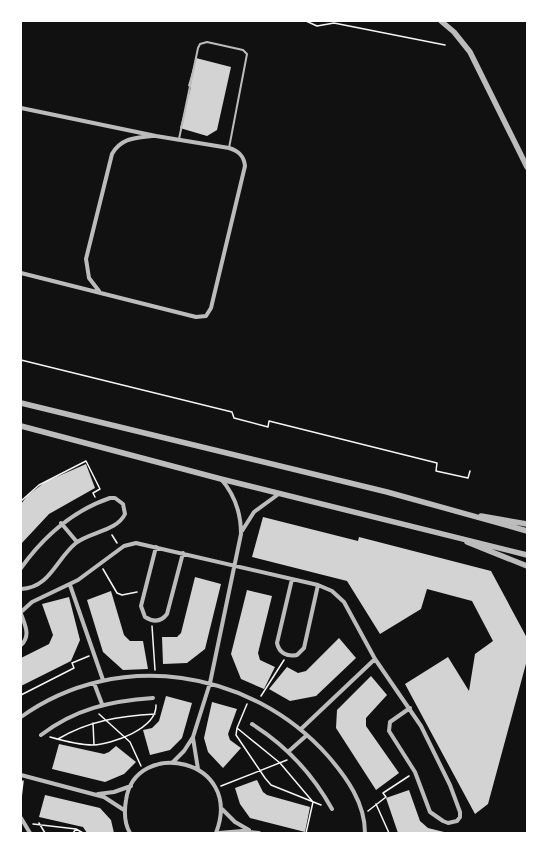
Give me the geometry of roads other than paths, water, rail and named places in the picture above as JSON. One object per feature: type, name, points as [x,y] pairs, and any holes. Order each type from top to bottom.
[{"type":"street","points":[[441,21],[454,32],[470,52],[527,167]]},
{"type":"street","points":[[21,108],[156,136],[229,148],[239,152],[244,161],[244,172],[211,308],[206,316],[196,317],[21,273]]},
{"type":"street","points":[[101,293],[89,278],[86,259],[112,154],[115,149],[125,141],[156,136]]},
{"type":"street","points":[[21,403],[387,492],[527,531]]},
{"type":"street","points":[[21,426],[221,479],[527,555]]},
{"type":"street","points":[[173,762],[184,751],[193,738],[210,683],[241,534],[241,521],[237,506],[221,479]]},
{"type":"street","points":[[241,534],[254,512],[280,493]]},
{"type":"street","points":[[21,568],[38,547],[61,523],[98,502],[110,498],[120,500],[125,509],[123,519],[77,542],[42,582],[30,588],[21,589]]},
{"type":"street","points":[[471,516],[495,517],[527,524]]},
{"type":"street","points":[[61,523],[77,542]]},
{"type":"street","points":[[452,536],[527,566]]},
{"type":"street","points":[[21,645],[26,640],[27,632],[21,613],[32,602],[70,585],[120,549],[128,544],[136,542],[318,585],[332,591],[344,602],[375,659],[410,708],[450,785],[460,812],[460,817],[457,821],[448,823],[433,815],[415,772],[390,734],[390,722],[410,708]]},
{"type":"street","points":[[156,547],[141,610],[145,617],[151,620],[158,621],[167,614],[183,553]]},
{"type":"street","points":[[292,579],[277,643],[281,651],[287,655],[297,655],[304,648],[318,585]]},
{"type":"street","points":[[70,585],[103,680]]},
{"type":"street","points":[[301,729],[375,659]]},
{"type":"street","points":[[21,717],[54,697],[103,680],[155,676],[210,683],[250,698],[307,734],[343,775],[362,806],[365,833]]},
{"type":"street","points":[[94,683],[102,704]]},
{"type":"street","points":[[41,735],[65,719],[92,707],[102,704],[153,698]]},
{"type":"street","points":[[252,724],[295,757],[314,779],[332,809]]},
{"type":"street","points":[[289,751],[307,734]]},
{"type":"street","points":[[193,738],[198,769]]},
{"type":"street","points":[[130,833],[125,820],[124,810],[126,798],[131,786],[144,772],[153,767],[173,762],[186,764],[198,769],[208,777],[216,788],[222,810],[216,833]]},
{"type":"street","points":[[22,775],[96,794],[111,801],[124,810]]},
{"type":"street","points":[[96,794],[114,792],[131,786]]},
{"type":"street","points":[[222,810],[235,822],[251,831],[259,833]]},
{"type":"street","points":[[21,818],[30,833]]},
{"type":"street","points":[[219,833],[251,831]]},
{"type":"lane","points":[[179,140],[198,48],[202,42],[207,42],[243,50],[247,54],[229,148]]}]
